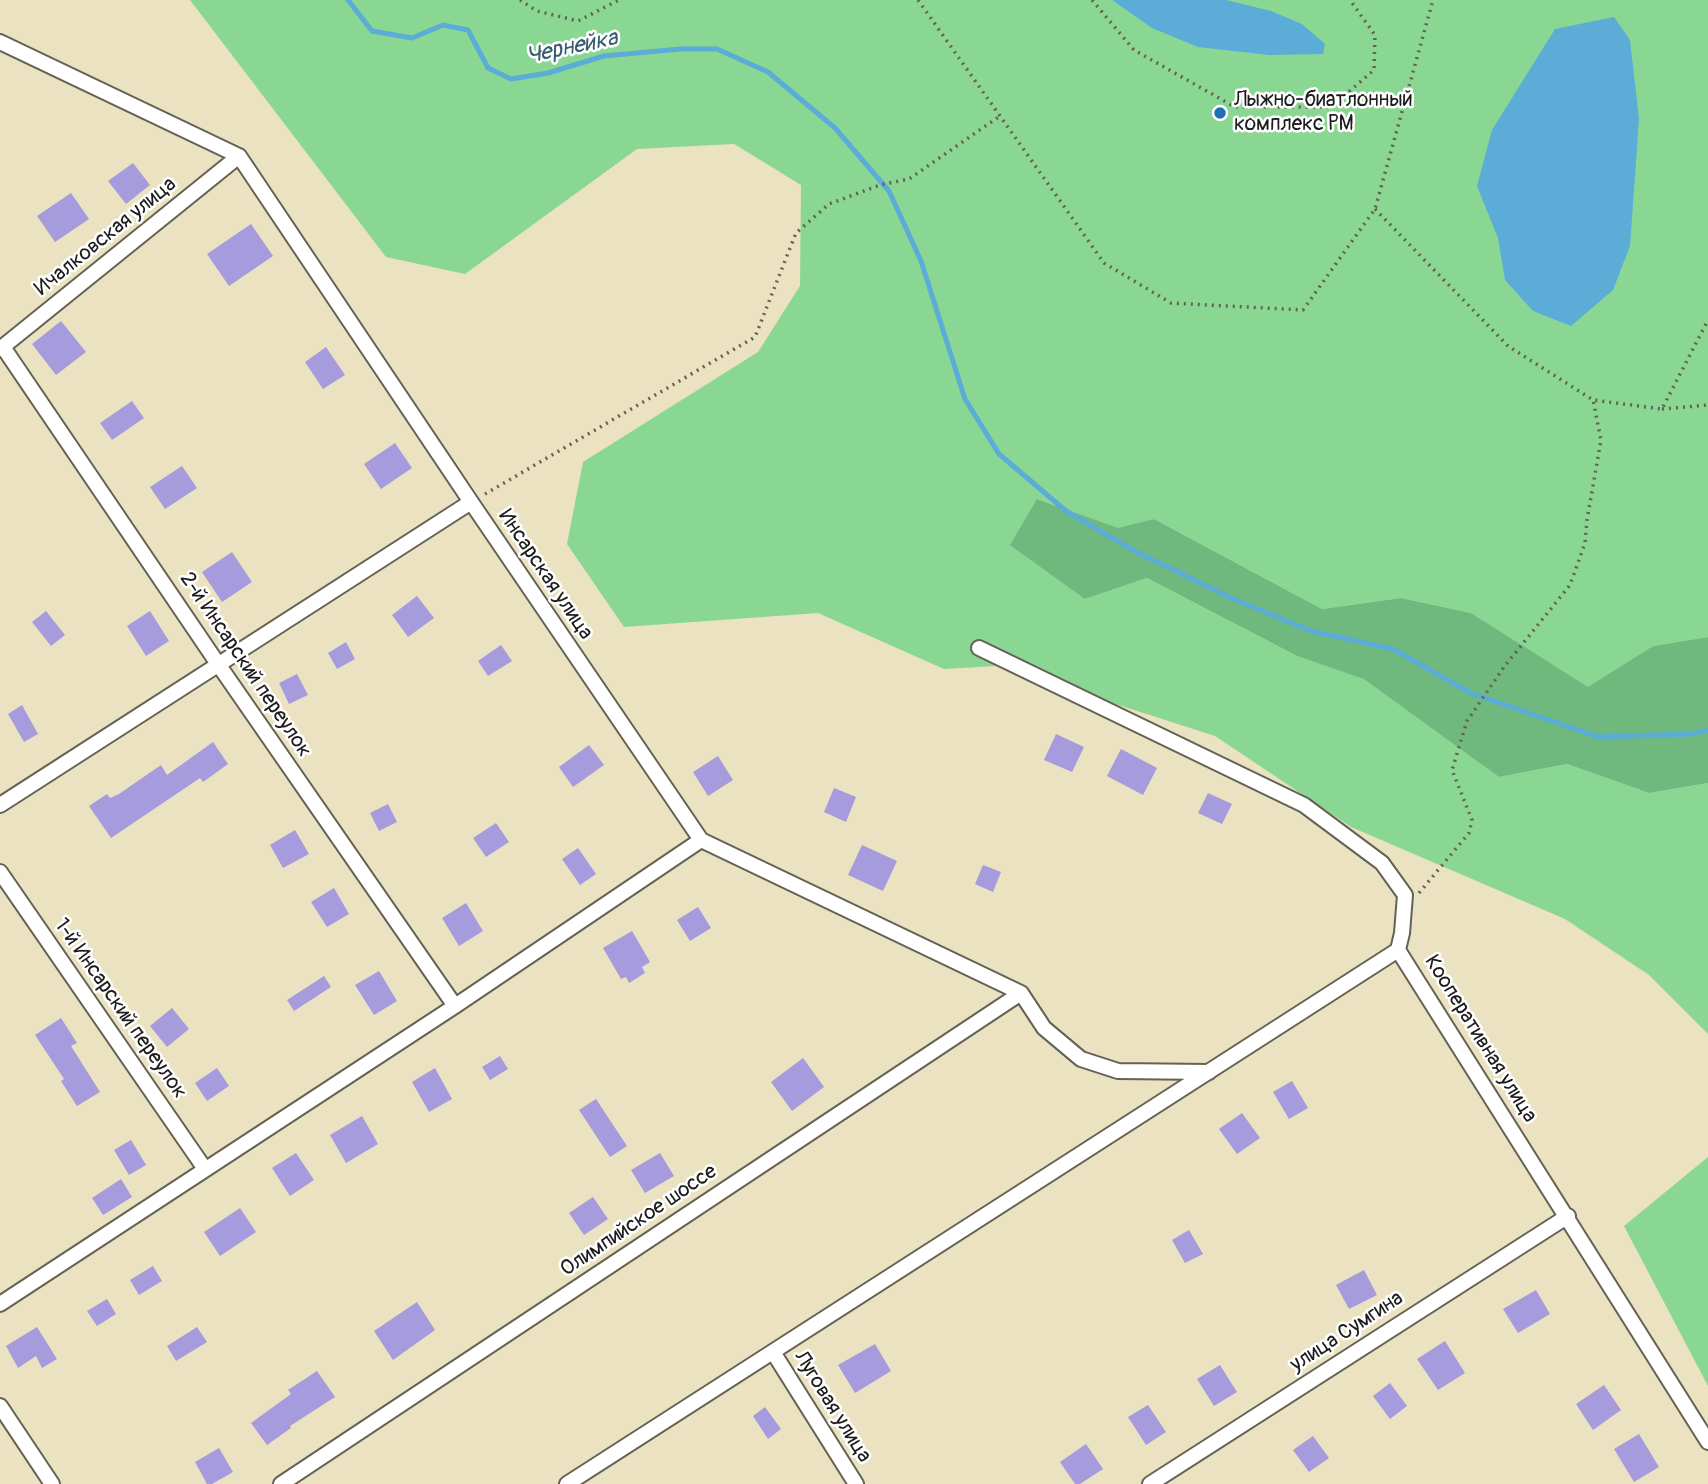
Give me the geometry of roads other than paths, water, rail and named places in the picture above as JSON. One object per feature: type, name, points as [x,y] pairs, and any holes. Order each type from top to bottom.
[{"type":"street","points":[[0,42],[239,156],[471,502]]},
{"type":"street","name":"Ичалковская улица","points":[[2,348],[239,156]]},
{"type":"street","name":"2-й Инсарский переулок","points":[[2,348],[454,1006]]},
{"type":"street","name":"Инсарская улица","points":[[0,805],[471,502],[701,840]]},
{"type":"street","name":"Кооперативная улица","points":[[979,648],[1304,805],[1382,863],[1405,895],[1398,950],[1708,1442]]},
{"type":"street","points":[[0,1304],[701,840],[1021,993],[1044,1028],[1081,1059],[1118,1072],[1211,1072]]},
{"type":"street","name":"1-й Инсарский переулок","points":[[0,872],[205,1169]]},
{"type":"street","points":[[567,1484],[1398,950]]},
{"type":"street","name":"Олимпийское шоссе","points":[[281,1484],[1021,993]]},
{"type":"street","name":"улица Сумгина","points":[[1150,1484],[1568,1216]]},
{"type":"street","name":"Луговая улица","points":[[773,1352],[856,1484]]},
{"type":"street","points":[[0,1406],[52,1484]]},
{"type":"water","points":[[1112,0],[1226,0],[1271,11],[1302,24],[1325,44],[1323,54],[1269,55],[1198,47],[1152,28]]},
{"type":"water","points":[[1614,17],[1630,40],[1639,119],[1630,246],[1613,290],[1571,326],[1533,311],[1505,280],[1498,238],[1477,186],[1492,130],[1555,29]]},
{"type":"waterway","name":"Чернейка","points":[[348,0],[372,31],[412,38],[443,25],[468,30],[488,68],[511,79],[548,73],[604,56],[680,49],[717,49],[768,72],[835,128],[889,191],[921,261],[965,399],[999,454],[1066,511],[1131,549],[1231,598],[1311,631],[1393,649],[1471,693],[1598,737],[1690,734],[1708,730]]},
{"type":"place","name":"Лыжно-биатлонный комплекс РМ","points":[[1220,113]]}]
